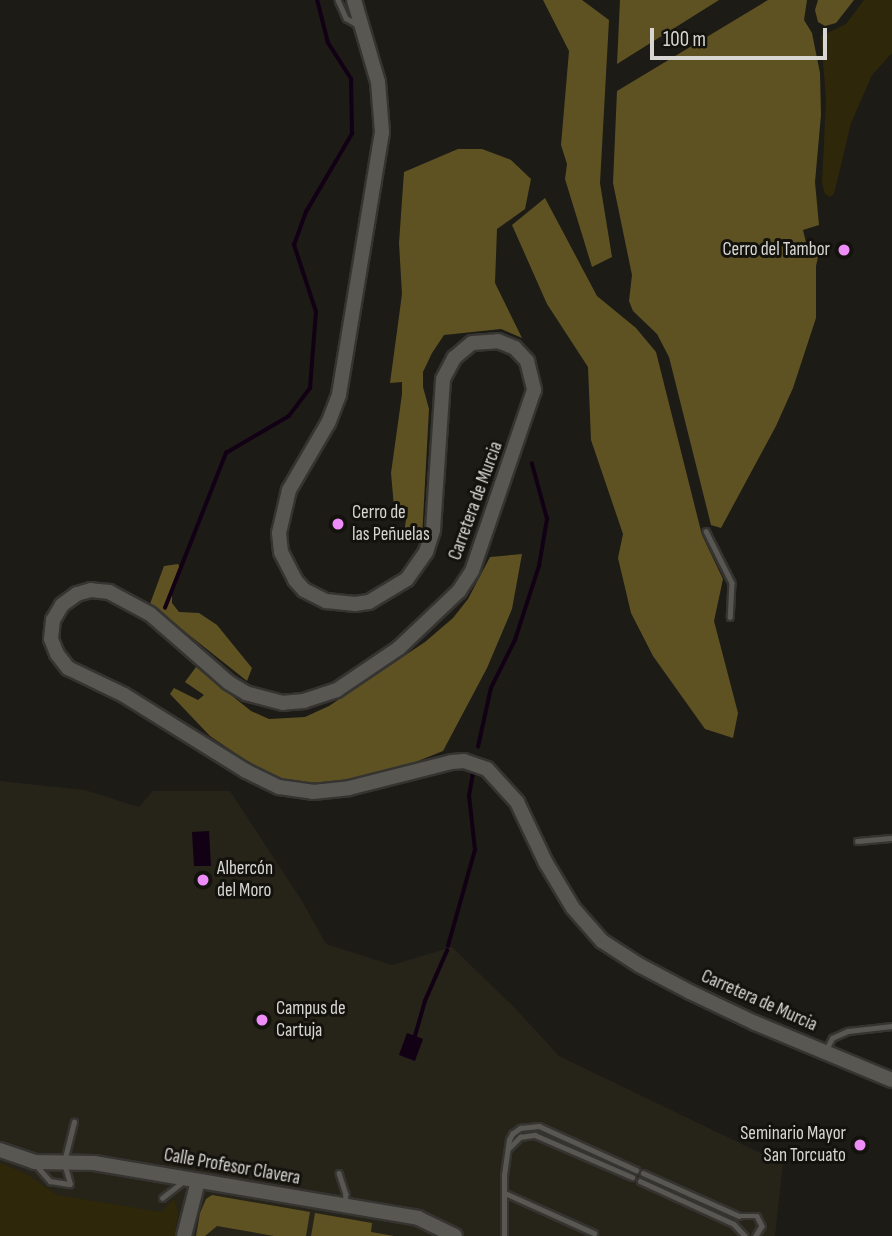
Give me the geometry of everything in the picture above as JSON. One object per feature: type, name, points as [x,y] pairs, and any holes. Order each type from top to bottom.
[{"type":"main road","name":"Carretera de Murcia","points":[[354,0],[382,106],[378,160],[339,395],[328,423],[289,490],[279,533],[281,552],[295,580],[304,590],[326,601],[355,604],[369,602],[407,579],[426,552],[433,530],[443,379],[462,350],[472,343],[489,340],[507,344],[522,354],[532,369],[534,390],[472,571],[459,591],[399,648],[337,690],[304,701],[283,703],[246,693],[228,682],[150,614],[109,592],[91,590],[77,594],[62,604],[53,620],[51,639],[57,654],[68,668],[124,695],[246,771],[279,787],[313,792],[349,788],[452,762],[464,761],[487,769],[517,802],[546,863],[573,908],[602,941],[639,965],[690,992],[892,1080]]},
{"type":"main road","name":"Calle Profesor Clavera","points":[[0,1150],[34,1163],[94,1163],[418,1218],[455,1236]]},
{"type":"main road","points":[[184,1236],[192,1180]]},
{"type":"lane","points":[[338,0],[346,18],[353,24],[361,24]]},
{"type":"lane","points":[[706,531],[732,583],[730,617]]},
{"type":"lane","points":[[858,841],[892,838]]},
{"type":"lane","points":[[825,1052],[832,1038],[848,1031],[892,1026]]},
{"type":"lane","points":[[34,1163],[50,1181],[70,1184],[64,1165],[74,1122]]},
{"type":"lane","points":[[504,1236],[504,1175],[512,1134],[529,1126],[539,1126],[636,1170]]},
{"type":"lane","points":[[509,1149],[520,1137],[535,1135],[632,1177]]},
{"type":"lane","points":[[339,1173],[346,1194],[344,1206]]},
{"type":"lane","points":[[643,1173],[738,1216],[757,1216],[762,1226],[756,1236]]},
{"type":"lane","points":[[162,1198],[192,1180]]},
{"type":"lane","points":[[640,1181],[734,1224],[745,1236]]},
{"type":"lane","points":[[505,1193],[594,1233]]},
{"type":"shaded area","points":[[543,0],[582,0],[609,20],[600,183],[612,257],[592,267],[565,179],[567,164],[561,145],[569,51]]},
{"type":"shaded area","points":[[620,0],[719,0],[617,64]]},
{"type":"shaded area","points":[[768,0],[807,0],[804,20],[812,33],[820,73],[821,115],[815,182],[819,225],[803,230],[808,251],[820,248],[816,266],[816,318],[793,388],[776,426],[721,528],[711,525],[669,357],[657,334],[633,311],[629,301],[632,275],[613,183],[617,91]]},
{"type":"shaded area","points":[[818,0],[854,0],[836,23],[825,26],[818,22],[815,10]]},
{"type":"shaded area","points":[[864,0],[892,0],[892,53],[872,75],[851,123],[834,194],[830,197],[825,194],[822,183],[826,100],[821,36],[846,24]]},
{"type":"shaded area","points":[[458,149],[482,149],[511,160],[531,179],[525,209],[497,229],[495,283],[522,338],[501,329],[444,335],[432,353],[423,372],[423,387],[429,409],[422,538],[404,533],[408,507],[394,507],[391,473],[402,394],[402,382],[390,383],[402,294],[399,243],[404,172]]},
{"type":"shaded area","points":[[545,198],[597,296],[636,328],[656,352],[702,535],[723,579],[714,621],[738,713],[733,738],[705,729],[653,656],[631,613],[618,558],[623,534],[591,440],[588,367],[547,304],[512,225]]},
{"type":"shaded area","points":[[522,554],[512,609],[487,668],[443,751],[408,765],[359,779],[306,784],[286,782],[266,774],[210,736],[170,694],[174,688],[198,700],[204,695],[185,682],[196,667],[251,711],[269,719],[305,717],[329,706],[425,642],[453,618],[468,599],[490,557]]},
{"type":"shaded area","points":[[178,564],[180,568],[172,586],[172,603],[179,612],[199,613],[217,625],[252,668],[247,681],[150,604],[164,566]]},
{"type":"shaded area","name":"Campus de Cartuja","points":[[0,781],[85,790],[139,807],[153,791],[230,791],[302,901],[326,944],[392,965],[452,947],[514,1007],[559,1056],[783,1164],[775,1236],[0,1236]]},
{"type":"shaded area","points":[[209,831],[211,866],[194,866],[192,832]]},
{"type":"shaded area","points":[[407,1033],[423,1039],[415,1061],[399,1055]]},
{"type":"shaded area","points":[[0,1163],[28,1175],[57,1195],[161,1212],[174,1199],[178,1212],[175,1236],[0,1236]]},
{"type":"shaded area","points":[[212,1195],[310,1212],[306,1236],[274,1236],[217,1226],[205,1236],[196,1236],[200,1213],[206,1199]]},
{"type":"shaded area","points":[[315,1213],[372,1223],[371,1232],[394,1236],[311,1236]]},
{"type":"waterway","points":[[165,608],[226,453],[289,416],[310,388],[316,312],[294,245],[306,212],[352,134],[351,79],[328,43],[317,0]]},
{"type":"waterway","points":[[478,747],[491,688],[515,640],[539,566],[547,519],[532,464]]},
{"type":"waterway","points":[[448,946],[475,850],[469,796],[473,773]]},
{"type":"waterway","points":[[415,1036],[425,1001],[447,951]]},
{"type":"place","name":"Cerro del Tambor","points":[[844,250]]},
{"type":"place","name":"Cerro de las Peñuelas","points":[[338,524]]},
{"type":"place","name":"Albercón del Moro","points":[[203,880]]},
{"type":"place","name":"Campus de Cartuja","points":[[262,1020]]},
{"type":"place","name":"Seminario Mayor San Torcuato","points":[[860,1145]]}]
